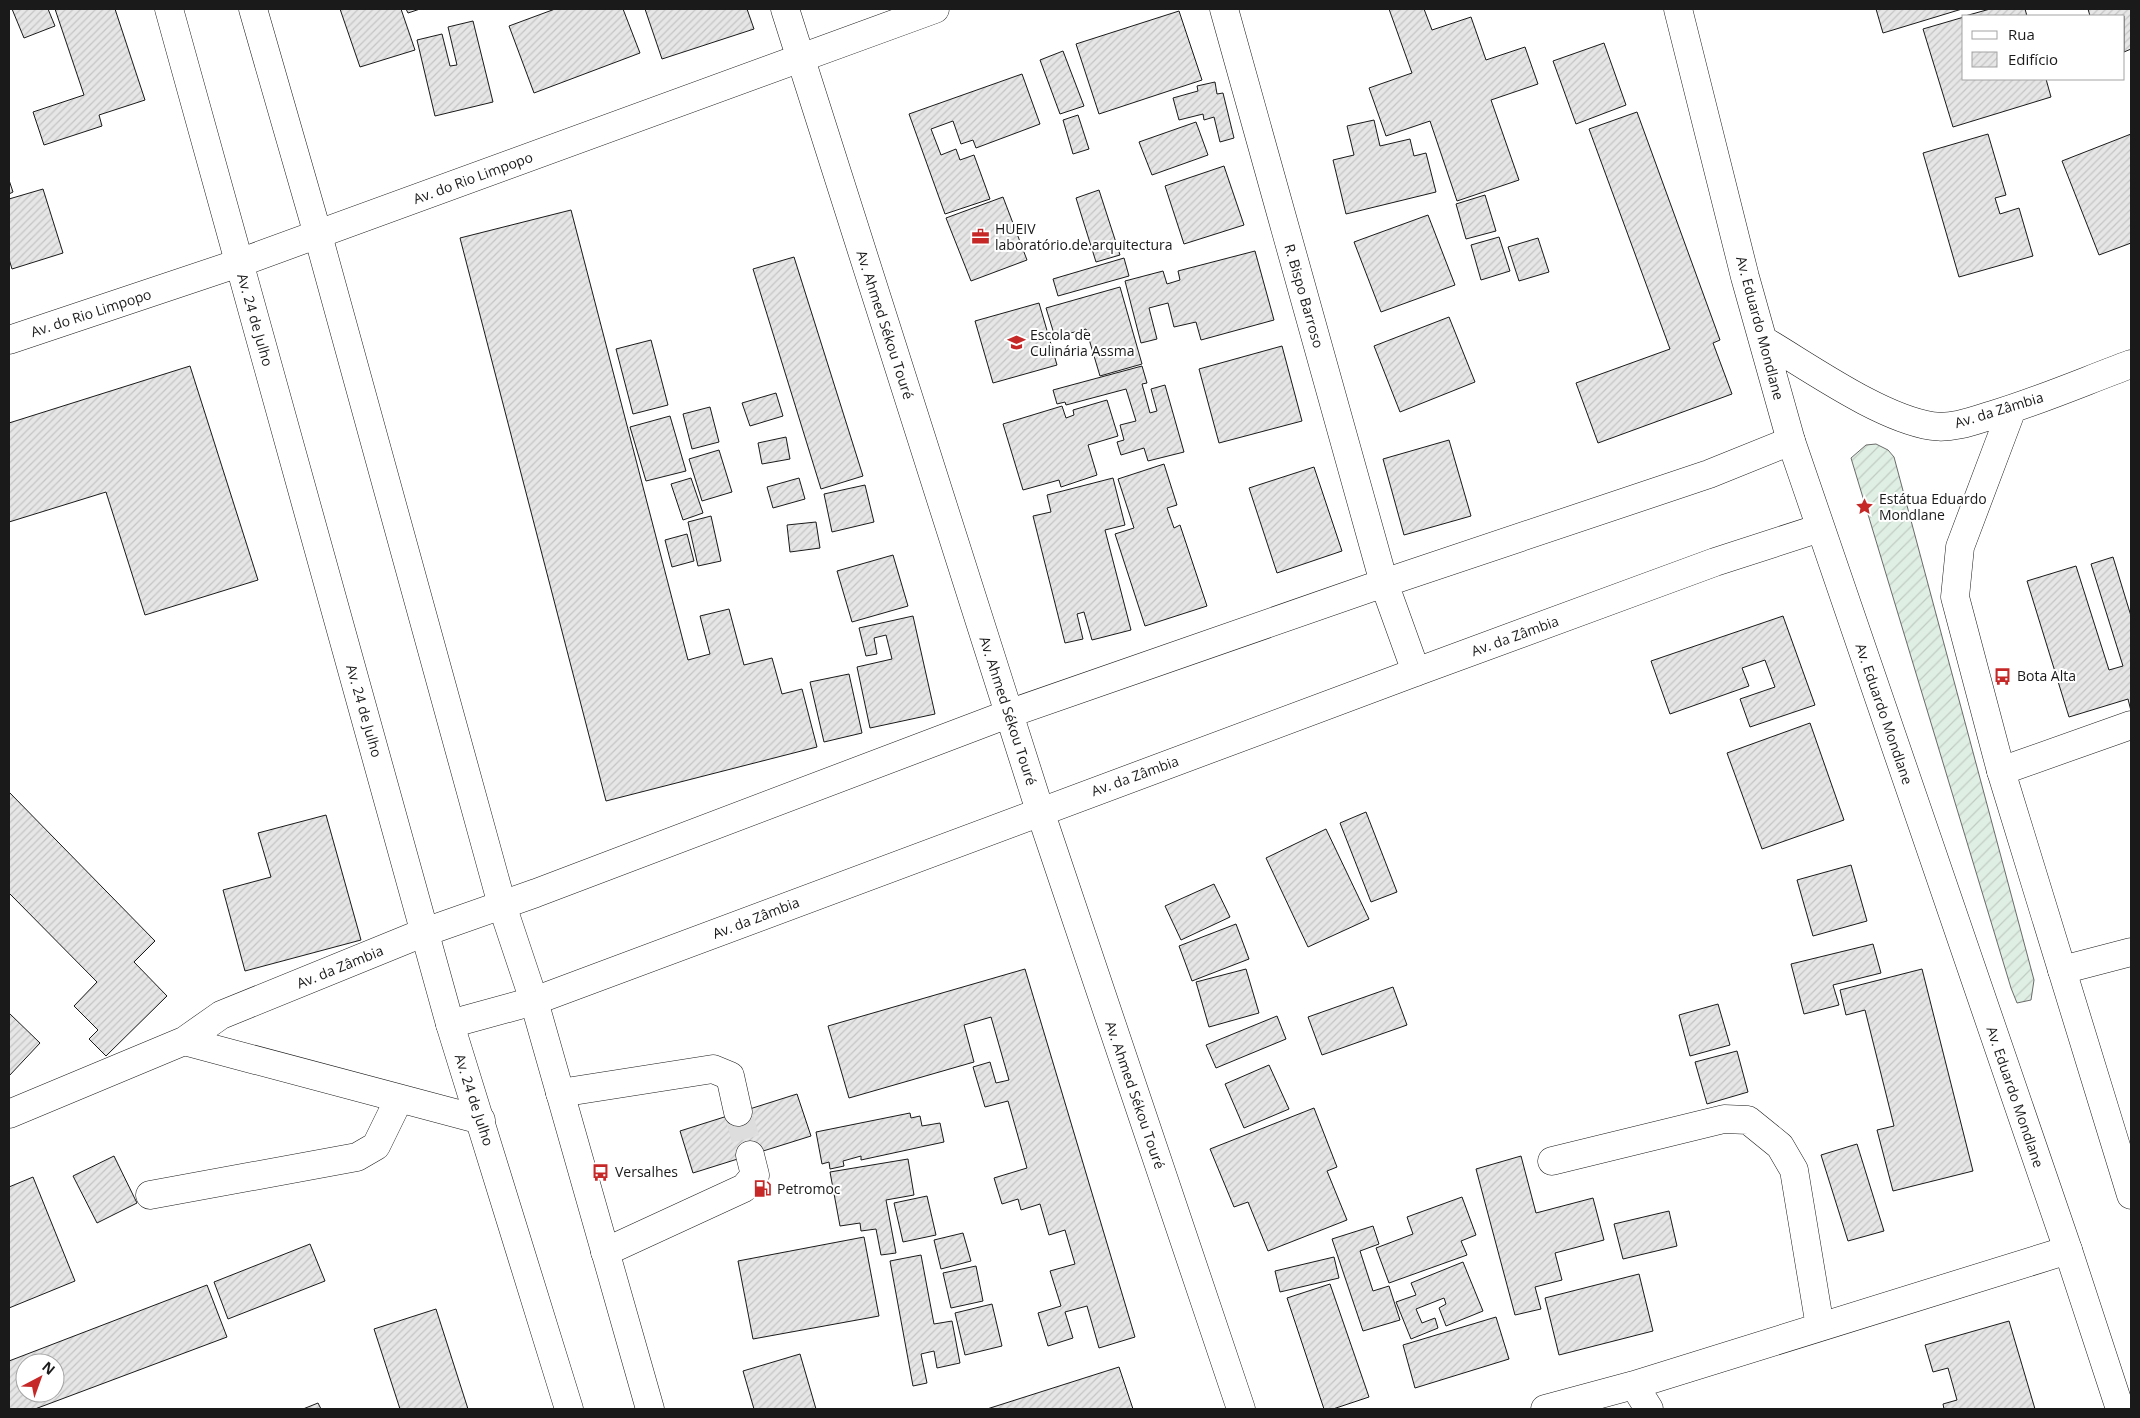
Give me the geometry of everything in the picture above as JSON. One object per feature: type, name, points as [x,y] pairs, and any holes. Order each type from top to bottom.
[{"type":"street","name":"Av. 24 de Julho","points":[[169,9],[450,1024],[569,1409]]},
{"type":"street","points":[[253,9],[318,235],[502,905],[534,1001],[650,1409]]},
{"type":"street","name":"Av. Ahmed Sékou Touré","points":[[784,9],[1008,714],[1241,1409]]},
{"type":"street","name":"Av. do Rio Limpopo","points":[[9,340],[240,264],[935,9]]},
{"type":"street","name":"R. Bispo Barroso","points":[[1224,9],[1384,583],[1416,672]]},
{"type":"street","name":"Av. Eduardo Mondlane","points":[[1678,9],[1763,340],[1791,441],[2068,1250],[2120,1409]]},
{"type":"street","name":"Av. da Zâmbia","points":[[1763,340],[1862,398],[1907,420],[1934,426],[1964,424],[2012,409],[2131,364]]},
{"type":"street","points":[[2012,409],[1960,547],[1956,597],[2001,772],[2131,1195]]},
{"type":"street","points":[[1008,714],[1384,583],[1709,474],[1791,441]]},
{"type":"street","name":"Av. da Zâmbia","points":[[450,1024],[534,1001],[1040,811],[1715,562],[1820,528]]},
{"type":"street","name":"Av. da Zâmbia","points":[[9,1114],[184,1042],[221,1015],[426,932],[1008,714]]},
{"type":"street","points":[[2001,772],[2131,725]]},
{"type":"street","points":[[2062,970],[2131,952]]},
{"type":"street","points":[[184,1042],[481,1120]]},
{"type":"street","points":[[560,1093],[713,1069],[730,1076],[738,1112]]},
{"type":"street","points":[[150,1195],[357,1157],[376,1146],[399,1099]]},
{"type":"street","points":[[1552,1161],[1724,1119],[1748,1120],[1780,1146],[1794,1170],[1820,1327]]},
{"type":"street","points":[[605,1252],[744,1188],[754,1175],[750,1155]]},
{"type":"street","points":[[1545,1409],[1634,1385],[2068,1250]]},
{"type":"street","points":[[1634,1385],[1650,1409]]},
{"type":"green space","points":[[1876,444],[1888,450],[1894,457],[2034,980],[2031,1000],[2017,1003],[2011,988],[1851,458],[1866,445]]},
{"type":"building","points":[[12,9],[48,9],[55,26],[24,38]]},
{"type":"building","points":[[55,9],[115,9],[145,100],[99,115],[102,126],[44,145],[33,112],[84,95]]},
{"type":"building","points":[[340,9],[401,9],[415,50],[360,67]]},
{"type":"building","points":[[406,9],[420,9],[408,13]]},
{"type":"building","points":[[555,9],[623,9],[640,53],[534,93],[509,26]]},
{"type":"building","points":[[645,9],[747,9],[754,29],[662,59]]},
{"type":"building","points":[[1389,9],[1424,9],[1432,30],[1471,17],[1486,60],[1525,47],[1538,84],[1491,100],[1519,180],[1457,201],[1430,121],[1386,136],[1369,88],[1412,73]]},
{"type":"building","points":[[1876,9],[1962,9],[1883,33]]},
{"type":"building","points":[[1990,9],[2025,9],[2027,15],[1969,15]]},
{"type":"building","points":[[2088,9],[2131,9],[2131,49],[2125,52],[2125,15],[2090,15]]},
{"type":"building","points":[[1179,11],[1202,80],[1099,114],[1076,44]]},
{"type":"building","points":[[1962,18],[1962,80],[2046,80],[2051,97],[1953,127],[1923,29]]},
{"type":"building","points":[[473,21],[493,102],[435,116],[417,40],[442,34],[450,66],[457,65],[448,27]]},
{"type":"building","points":[[1604,43],[1626,105],[1576,124],[1553,61]]},
{"type":"building","points":[[1063,51],[1084,106],[1060,114],[1040,60]]},
{"type":"building","points":[[1022,74],[1040,124],[976,148],[973,140],[961,144],[953,121],[931,129],[941,155],[956,149],[960,160],[974,155],[990,199],[945,214],[909,114]]},
{"type":"building","points":[[1215,82],[1217,94],[1223,93],[1234,138],[1220,142],[1214,117],[1204,120],[1203,114],[1179,120],[1173,98],[1198,91],[1197,86]]},
{"type":"building","points":[[1637,112],[1720,340],[1713,343],[1732,394],[1598,443],[1576,383],[1670,349],[1589,129]]},
{"type":"building","points":[[1078,115],[1089,149],[1073,154],[1063,120]]},
{"type":"building","points":[[1374,120],[1380,146],[1410,139],[1414,156],[1426,153],[1436,192],[1346,214],[1333,160],[1354,155],[1347,126]]},
{"type":"building","points":[[1196,122],[1208,155],[1152,175],[1139,142]]},
{"type":"building","points":[[1988,134],[2006,195],[1995,198],[2000,214],[2019,208],[2033,256],[1959,277],[1923,153]]},
{"type":"building","points":[[2131,134],[2131,243],[2099,255],[2062,161]]},
{"type":"building","points":[[1224,166],[1244,225],[1184,244],[1165,186]]},
{"type":"building","points":[[9,180],[13,192],[9,194]]},
{"type":"building","points":[[43,189],[63,253],[12,269],[9,259],[9,199]]},
{"type":"building","points":[[1099,190],[1120,255],[1096,262],[1076,198]]},
{"type":"building","points":[[1485,195],[1496,231],[1466,239],[1456,204]]},
{"type":"building","points":[[1003,197],[1027,260],[971,281],[946,218]]},
{"type":"building","points":[[571,210],[688,660],[710,654],[700,616],[729,609],[744,665],[772,658],[782,694],[802,689],[817,747],[606,801],[460,238]]},
{"type":"building","points":[[1428,215],[1455,285],[1381,312],[1354,242]]},
{"type":"building","points":[[1499,237],[1510,271],[1481,280],[1471,245]]},
{"type":"building","points":[[1538,238],[1549,272],[1519,281],[1508,247]]},
{"type":"building","points":[[1255,251],[1274,320],[1201,340],[1196,322],[1174,327],[1168,303],[1149,308],[1157,339],[1141,343],[1125,281],[1163,271],[1167,284],[1180,280],[1178,271]]},
{"type":"building","points":[[794,257],[863,476],[821,489],[753,269]]},
{"type":"building","points":[[1124,258],[1129,276],[1058,296],[1053,279]]},
{"type":"building","points":[[1120,287],[1142,364],[1100,376],[1086,329],[1055,337],[1046,308]]},
{"type":"building","name":"Escola de Culinária Assma","points":[[1039,303],[1057,365],[993,383],[975,321]]},
{"type":"building","points":[[1449,317],[1475,382],[1400,412],[1374,346]]},
{"type":"building","points":[[651,340],[668,405],[633,414],[616,349]]},
{"type":"building","points":[[1282,346],[1302,421],[1219,443],[1199,369]]},
{"type":"building","points":[[190,366],[258,580],[145,615],[106,492],[9,522],[9,423]]},
{"type":"building","points":[[1142,366],[1147,383],[1142,384],[1150,413],[1157,411],[1151,389],[1165,385],[1184,452],[1148,461],[1144,448],[1121,455],[1117,442],[1124,440],[1120,425],[1136,421],[1126,389],[1066,405],[1065,402],[1057,404],[1053,390]]},
{"type":"building","points":[[776,393],[783,416],[750,426],[742,403]]},
{"type":"building","points":[[1107,400],[1118,436],[1088,445],[1097,475],[1061,487],[1059,480],[1023,490],[1003,424],[1062,406],[1066,418],[1074,415],[1073,410]]},
{"type":"building","points":[[710,407],[719,442],[692,449],[683,414]]},
{"type":"building","points":[[670,416],[686,471],[646,481],[630,427]]},
{"type":"building","points":[[786,437],[790,459],[762,464],[758,443]]},
{"type":"building","points":[[1449,440],[1471,516],[1404,535],[1383,459]]},
{"type":"building","points":[[719,450],[732,492],[702,501],[689,459]]},
{"type":"building","points":[[1164,464],[1177,505],[1167,508],[1174,528],[1180,525],[1207,606],[1145,626],[1115,534],[1134,528],[1118,479]]},
{"type":"building","points":[[1314,467],[1342,551],[1277,573],[1249,488]]},
{"type":"building","points":[[691,478],[703,513],[683,520],[671,484]]},
{"type":"building","points":[[799,478],[805,499],[773,508],[767,487]]},
{"type":"building","points":[[1113,478],[1125,525],[1105,530],[1131,630],[1092,640],[1084,612],[1077,614],[1083,639],[1065,643],[1033,516],[1051,512],[1047,495]]},
{"type":"building","points":[[865,485],[874,522],[832,532],[824,494]]},
{"type":"building","points":[[711,516],[721,561],[698,566],[688,522]]},
{"type":"building","points":[[816,522],[820,548],[790,552],[787,525]]},
{"type":"building","points":[[687,534],[694,561],[672,567],[665,540]]},
{"type":"building","points":[[893,555],[908,606],[852,622],[837,571]]},
{"type":"building","points":[[2113,557],[2131,616],[2131,711],[2128,699],[2069,717],[2027,581],[2076,566],[2109,670],[2123,666],[2091,564]]},
{"type":"building","points":[[913,616],[935,714],[870,728],[857,667],[892,659],[886,635],[874,638],[877,654],[866,656],[859,628]]},
{"type":"building","points":[[1783,616],[1815,705],[1750,727],[1740,699],[1775,687],[1765,660],[1742,668],[1749,686],[1670,714],[1651,661]]},
{"type":"building","points":[[849,674],[862,733],[824,742],[810,682]]},
{"type":"building","points":[[1810,723],[1844,820],[1762,849],[1727,753]]},
{"type":"building","points":[[9,792],[155,941],[134,962],[167,996],[106,1056],[89,1039],[98,1030],[74,1006],[97,982],[9,893]]},
{"type":"building","points":[[1366,812],[1397,892],[1371,902],[1340,823]]},
{"type":"building","points":[[326,815],[361,940],[245,971],[223,890],[271,877],[258,833]]},
{"type":"building","points":[[1326,829],[1369,919],[1308,947],[1266,858]]},
{"type":"building","points":[[1851,865],[1867,921],[1813,936],[1797,880]]},
{"type":"building","points":[[1214,884],[1230,917],[1181,940],[1165,906]]},
{"type":"building","points":[[1236,924],[1249,959],[1192,981],[1179,946]]},
{"type":"building","points":[[1873,944],[1881,973],[1833,985],[1839,1005],[1804,1014],[1791,964]]},
{"type":"building","points":[[1025,969],[1135,1337],[1099,1348],[1087,1306],[1065,1312],[1073,1338],[1048,1346],[1038,1313],[1061,1306],[1050,1271],[1075,1264],[1065,1230],[1049,1235],[1040,1204],[1021,1210],[1018,1199],[1002,1204],[994,1178],[1027,1168],[1008,1101],[985,1107],[973,1067],[990,1062],[996,1083],[1009,1080],[991,1017],[964,1025],[974,1062],[849,1098],[828,1026]]},
{"type":"building","points":[[1246,969],[1259,1013],[1209,1027],[1196,982]]},
{"type":"building","points":[[1922,969],[1973,1171],[1893,1191],[1877,1130],[1894,1126],[1865,1010],[1846,1015],[1840,990]]},
{"type":"building","points":[[1393,987],[1407,1025],[1322,1055],[1308,1017]]},
{"type":"building","points":[[1718,1004],[1730,1045],[1690,1056],[1679,1015]]},
{"type":"building","points":[[9,1013],[40,1043],[9,1076]]},
{"type":"building","points":[[1277,1016],[1286,1039],[1216,1068],[1206,1045]]},
{"type":"building","points":[[1737,1051],[1748,1092],[1707,1104],[1695,1062]]},
{"type":"building","points":[[1269,1065],[1289,1109],[1244,1128],[1225,1084]]},
{"type":"building","points":[[797,1094],[811,1136],[693,1173],[680,1131]]},
{"type":"building","points":[[1314,1108],[1337,1167],[1327,1171],[1347,1220],[1268,1251],[1248,1202],[1234,1207],[1210,1149]]},
{"type":"building","points":[[910,1113],[911,1118],[920,1116],[922,1126],[940,1123],[944,1142],[861,1160],[861,1156],[843,1161],[844,1166],[830,1169],[829,1162],[822,1164],[816,1132]]},
{"type":"building","points":[[1857,1144],[1884,1231],[1848,1241],[1821,1155]]},
{"type":"building","points":[[114,1156],[137,1203],[97,1223],[73,1176]]},
{"type":"building","points":[[1521,1156],[1536,1213],[1593,1198],[1604,1240],[1555,1253],[1562,1280],[1535,1287],[1541,1309],[1515,1315],[1476,1169]]},
{"type":"building","points":[[908,1159],[914,1195],[886,1200],[896,1253],[881,1255],[876,1229],[861,1231],[860,1223],[840,1226],[830,1172]]},
{"type":"building","points":[[33,1177],[75,1281],[9,1308],[9,1187]]},
{"type":"building","points":[[927,1196],[936,1235],[903,1242],[894,1203]]},
{"type":"building","points":[[1462,1197],[1476,1235],[1461,1241],[1467,1255],[1389,1283],[1376,1248],[1413,1234],[1407,1217]]},
{"type":"building","points":[[1669,1211],[1677,1246],[1623,1259],[1614,1224]]},
{"type":"building","points":[[1373,1226],[1379,1244],[1360,1251],[1373,1291],[1389,1286],[1400,1320],[1363,1331],[1332,1239]]},
{"type":"building","points":[[963,1233],[971,1261],[941,1269],[934,1240]]},
{"type":"building","points":[[864,1237],[879,1316],[753,1339],[738,1261]]},
{"type":"building","points":[[310,1244],[325,1281],[228,1319],[214,1282]]},
{"type":"building","points":[[921,1255],[934,1324],[952,1321],[960,1363],[937,1368],[934,1351],[921,1354],[927,1383],[913,1386],[890,1261]]},
{"type":"building","points":[[1334,1257],[1339,1278],[1280,1292],[1275,1271]]},
{"type":"building","points":[[1463,1262],[1483,1311],[1446,1326],[1439,1308],[1446,1304],[1444,1298],[1416,1309],[1422,1323],[1435,1318],[1438,1328],[1411,1339],[1396,1302],[1416,1295],[1411,1283]]},
{"type":"building","points":[[976,1266],[983,1301],[951,1308],[943,1273]]},
{"type":"building","points":[[1639,1274],[1653,1331],[1559,1355],[1545,1298]]},
{"type":"building","points":[[1330,1284],[1369,1397],[1333,1409],[1324,1409],[1287,1298]]},
{"type":"building","points":[[207,1285],[227,1337],[65,1398],[65,1353],[30,1353]]},
{"type":"building","points":[[992,1304],[1002,1346],[965,1355],[955,1313]]},
{"type":"building","points":[[436,1309],[468,1409],[400,1409],[374,1329]]},
{"type":"building","points":[[1496,1317],[1509,1359],[1415,1388],[1403,1345]]},
{"type":"building","points":[[2009,1321],[2035,1409],[1944,1409],[1943,1404],[1957,1400],[1948,1368],[1933,1372],[1925,1345]]},
{"type":"building","points":[[800,1354],[816,1409],[754,1409],[743,1371]]},
{"type":"building","points":[[15,1359],[15,1403],[51,1403],[35,1409],[9,1409],[9,1361]]},
{"type":"building","points":[[1119,1367],[1133,1409],[987,1409]]},
{"type":"building","points":[[318,1403],[321,1409],[303,1409]]},
{"type":"tunnel","points":[[738,1112],[750,1155]]},
{"type":"place","name":"HUEIV laboratório.de.arquitectura","points":[[981,237]]},
{"type":"place","name":"Escola de Culinária Assma","points":[[1016,343]]},
{"type":"place","name":"Estátua Eduardo Mondlane","points":[[1865,507]]},
{"type":"place","name":"Bota Alta","points":[[2003,676]]},
{"type":"place","name":"Versalhes","points":[[601,1172]]},
{"type":"place","name":"Petromoc","points":[[763,1189]]}]
